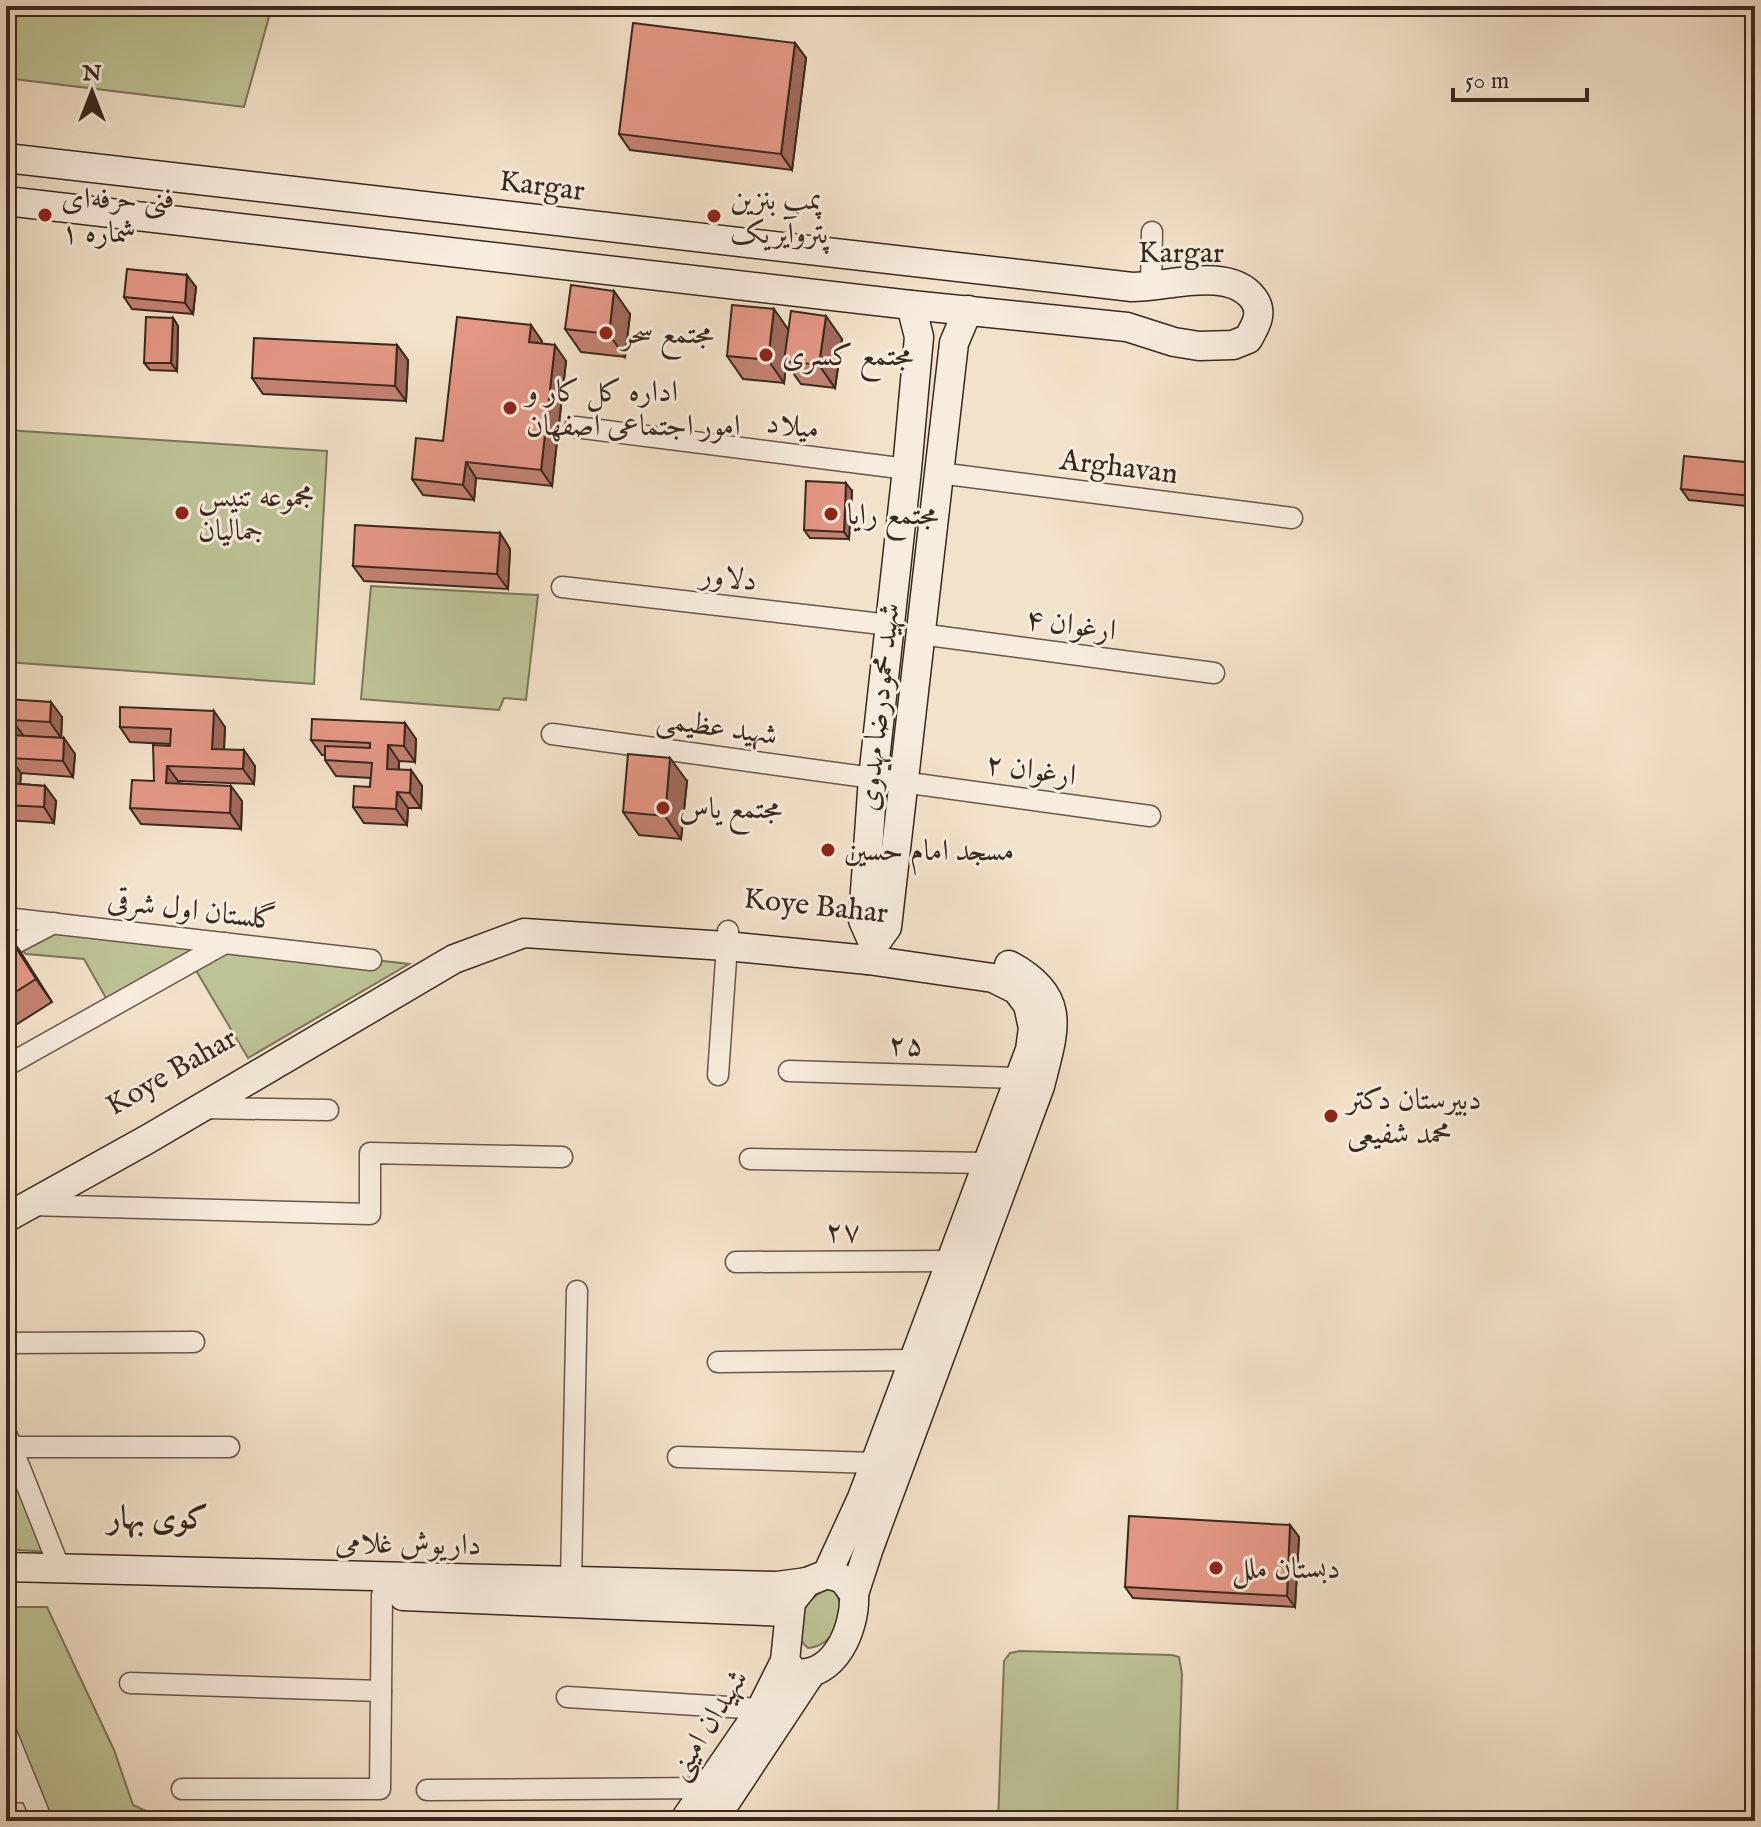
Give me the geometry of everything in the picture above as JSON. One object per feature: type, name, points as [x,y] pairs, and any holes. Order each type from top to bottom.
[{"type":"street","name":"Kargar","points":[[6,158],[1101,284],[1151,287],[1218,280],[1246,289],[1258,304],[1259,315],[1248,339],[1233,345],[1199,346],[1174,342],[1127,327],[6,201]]},
{"type":"street","points":[[1151,287],[1152,232]]},
{"type":"street","name":"شهید محمودرضا مهدوی","points":[[871,952],[863,920],[873,778],[919,337],[911,305]]},
{"type":"street","name":"شهید محمودرضا مهدوی","points":[[871,952],[887,927],[954,343],[968,310]]},
{"type":"street","name":"میلاد","points":[[575,427],[907,469]]},
{"type":"street","points":[[907,469],[939,473]]},
{"type":"street","name":"Arghavan","points":[[939,473],[1292,518]]},
{"type":"street","name":"دلاور","points":[[562,587],[890,625]]},
{"type":"street","name":"ارغوان ۴","points":[[920,634],[1214,673]]},
{"type":"street","name":"شهید عظیمی","points":[[552,734],[904,782]]},
{"type":"street","name":"ارغوان ۲","points":[[904,782],[1150,816]]},
{"type":"street","name":"گلستان اول شرقی","points":[[6,918],[371,960]]},
{"type":"street","name":"Koye Bahar","points":[[16,1206],[455,942],[502,925],[548,919],[614,920],[727,938],[871,952],[963,954],[1011,965],[1035,982],[1053,1012],[1054,1029],[1040,1086],[869,1548],[854,1594],[852,1625],[831,1659],[811,1673]]},
{"type":"street","points":[[6,948],[54,923]]},
{"type":"street","name":"Koye Bahar","points":[[16,1206],[200,1108],[454,959],[524,933],[727,938]]},
{"type":"street","points":[[718,1075],[727,938]]},
{"type":"street","points":[[6,1066],[225,943]]},
{"type":"street","name":"Koye Bahar","points":[[785,1661],[788,1612],[795,1594],[817,1578],[875,1463],[1020,1078],[1030,1050],[1033,1028],[1028,1005],[1017,990],[993,978],[871,952]]},
{"type":"street","name":"۲۵","points":[[789,1071],[1020,1078]]},
{"type":"street","points":[[200,1108],[328,1110]]},
{"type":"street","points":[[16,1206],[370,1214],[370,1153],[562,1157]]},
{"type":"street","points":[[750,1159],[988,1163]]},
{"type":"street","name":"۲۷","points":[[736,1262],[951,1261]]},
{"type":"street","points":[[571,1581],[577,1291]]},
{"type":"street","points":[[6,1343],[194,1342]]},
{"type":"street","points":[[718,1362],[914,1360]]},
{"type":"street","points":[[60,1569],[9,1440],[229,1447]]},
{"type":"street","points":[[678,1457],[875,1463]]},
{"type":"street","name":"داریوش غلامی","points":[[6,1567],[382,1595],[788,1612]]},
{"type":"street","points":[[817,1578],[843,1579],[854,1594]]},
{"type":"street","name":"داریوش غلامی","points":[[6,1585],[156,1580],[571,1581],[777,1586],[817,1578]]},
{"type":"street","points":[[182,1789],[380,1789],[382,1595]]},
{"type":"street","points":[[785,1661],[794,1673],[811,1673]]},
{"type":"street","name":"شهیدان امینی","points":[[684,1821],[761,1709],[785,1661]]},
{"type":"street","name":"شهیدان امینی","points":[[713,1821],[811,1673]]},
{"type":"street","points":[[130,1683],[381,1691]]},
{"type":"street","points":[[567,1697],[761,1709]]},
{"type":"street","points":[[6,1732],[42,1821]]},
{"type":"street","points":[[427,1790],[708,1788]]},
{"type":"street","points":[[6,1792],[30,1792]]},
{"type":"green space","points":[[6,6],[272,6],[244,107],[6,78]]},
{"type":"green space","name":"مجموعه تنیس جمالیان","points":[[6,430],[327,451],[314,684],[6,662]]},
{"type":"green space","points":[[371,586],[538,595],[526,700],[504,698],[499,710],[361,699]]},
{"type":"green space","points":[[6,918],[409,964],[248,1058],[191,962],[111,1007],[84,959],[26,954],[18,947],[6,948]]},
{"type":"green space","points":[[6,1450],[46,1552],[6,1549]]},
{"type":"green space","points":[[831,1588],[841,1605],[838,1624],[826,1640],[808,1648],[798,1631],[801,1613],[813,1598]]},
{"type":"green space","points":[[6,1607],[47,1607],[114,1750],[133,1805],[167,1821],[35,1821],[6,1746]]},
{"type":"green space","points":[[1010,1653],[1179,1657],[1182,1674],[1177,1821],[998,1821],[1004,1661]]},
{"type":"building","points":[[633,23],[795,43],[781,154],[619,134]]},
{"type":"building","points":[[127,269],[187,275],[185,303],[124,297]]},
{"type":"building","points":[[571,285],[614,291],[609,334],[565,329]]},
{"type":"building","points":[[732,305],[774,309],[768,360],[727,356]]},
{"type":"building","points":[[791,311],[826,316],[819,365],[784,361]]},
{"type":"building","points":[[146,317],[173,318],[171,363],[144,363]]},
{"type":"building","name":"اداره کل کار و امور اجتماعی اصفهان","points":[[457,317],[531,325],[529,342],[555,345],[541,470],[466,462],[463,485],[412,479],[416,438],[443,441]]},
{"type":"building","points":[[254,338],[397,345],[395,386],[252,378]]},
{"type":"building","points":[[1684,456],[1755,463],[1752,496],[1681,489]]},
{"type":"building","name":"مجتمع رایا","points":[[806,481],[846,483],[844,532],[804,530]]},
{"type":"building","points":[[355,525],[500,533],[497,574],[353,566]]},
{"type":"building","points":[[6,699],[51,702],[50,722],[12,720],[11,735],[64,738],[63,761],[10,758],[8,783],[45,786],[44,807],[6,805]]},
{"type":"building","points":[[120,707],[214,711],[212,749],[244,750],[243,769],[167,766],[166,783],[231,786],[230,813],[130,808],[132,780],[154,781],[153,745],[170,746],[171,729],[120,727]]},
{"type":"building","points":[[312,719],[405,723],[404,746],[388,745],[387,769],[411,770],[410,793],[397,792],[396,809],[353,807],[354,786],[370,787],[372,763],[325,760],[325,746],[370,748],[370,743],[311,740]]},
{"type":"building","points":[[628,754],[670,758],[665,816],[623,812]]},
{"type":"building","points":[[6,932],[36,979],[6,998]]},
{"type":"building","name":"دبستان ملل","points":[[1129,1516],[1290,1525],[1287,1596],[1125,1587]]},
{"type":"place","name":"فنی حرفه‌ای شماره ۱","points":[[45,215]]},
{"type":"place","name":"پمپ بنزین پتروآیریک","points":[[714,216]]},
{"type":"place","name":"مجتمع سحر","points":[[606,333]]},
{"type":"place","name":"مجتمع کسری","points":[[766,355]]},
{"type":"place","name":"اداره کل کار و امور اجتماعی اصفهان","points":[[510,408]]},
{"type":"place","name":"مجموعه تنیس جمالیان","points":[[182,513]]},
{"type":"place","name":"مجتمع رایا","points":[[831,514]]},
{"type":"place","name":"مجتمع یاس","points":[[663,808]]},
{"type":"place","name":"مسجد امام حسین","points":[[828,850]]},
{"type":"place","name":"دبیرستان دکتر محمد شفیعی","points":[[1331,1116]]},
{"type":"place","name":"دبستان ملل","points":[[1216,1568]]},
{"type":"district","name":"کوی بهار","points":[[158,1517]]}]
